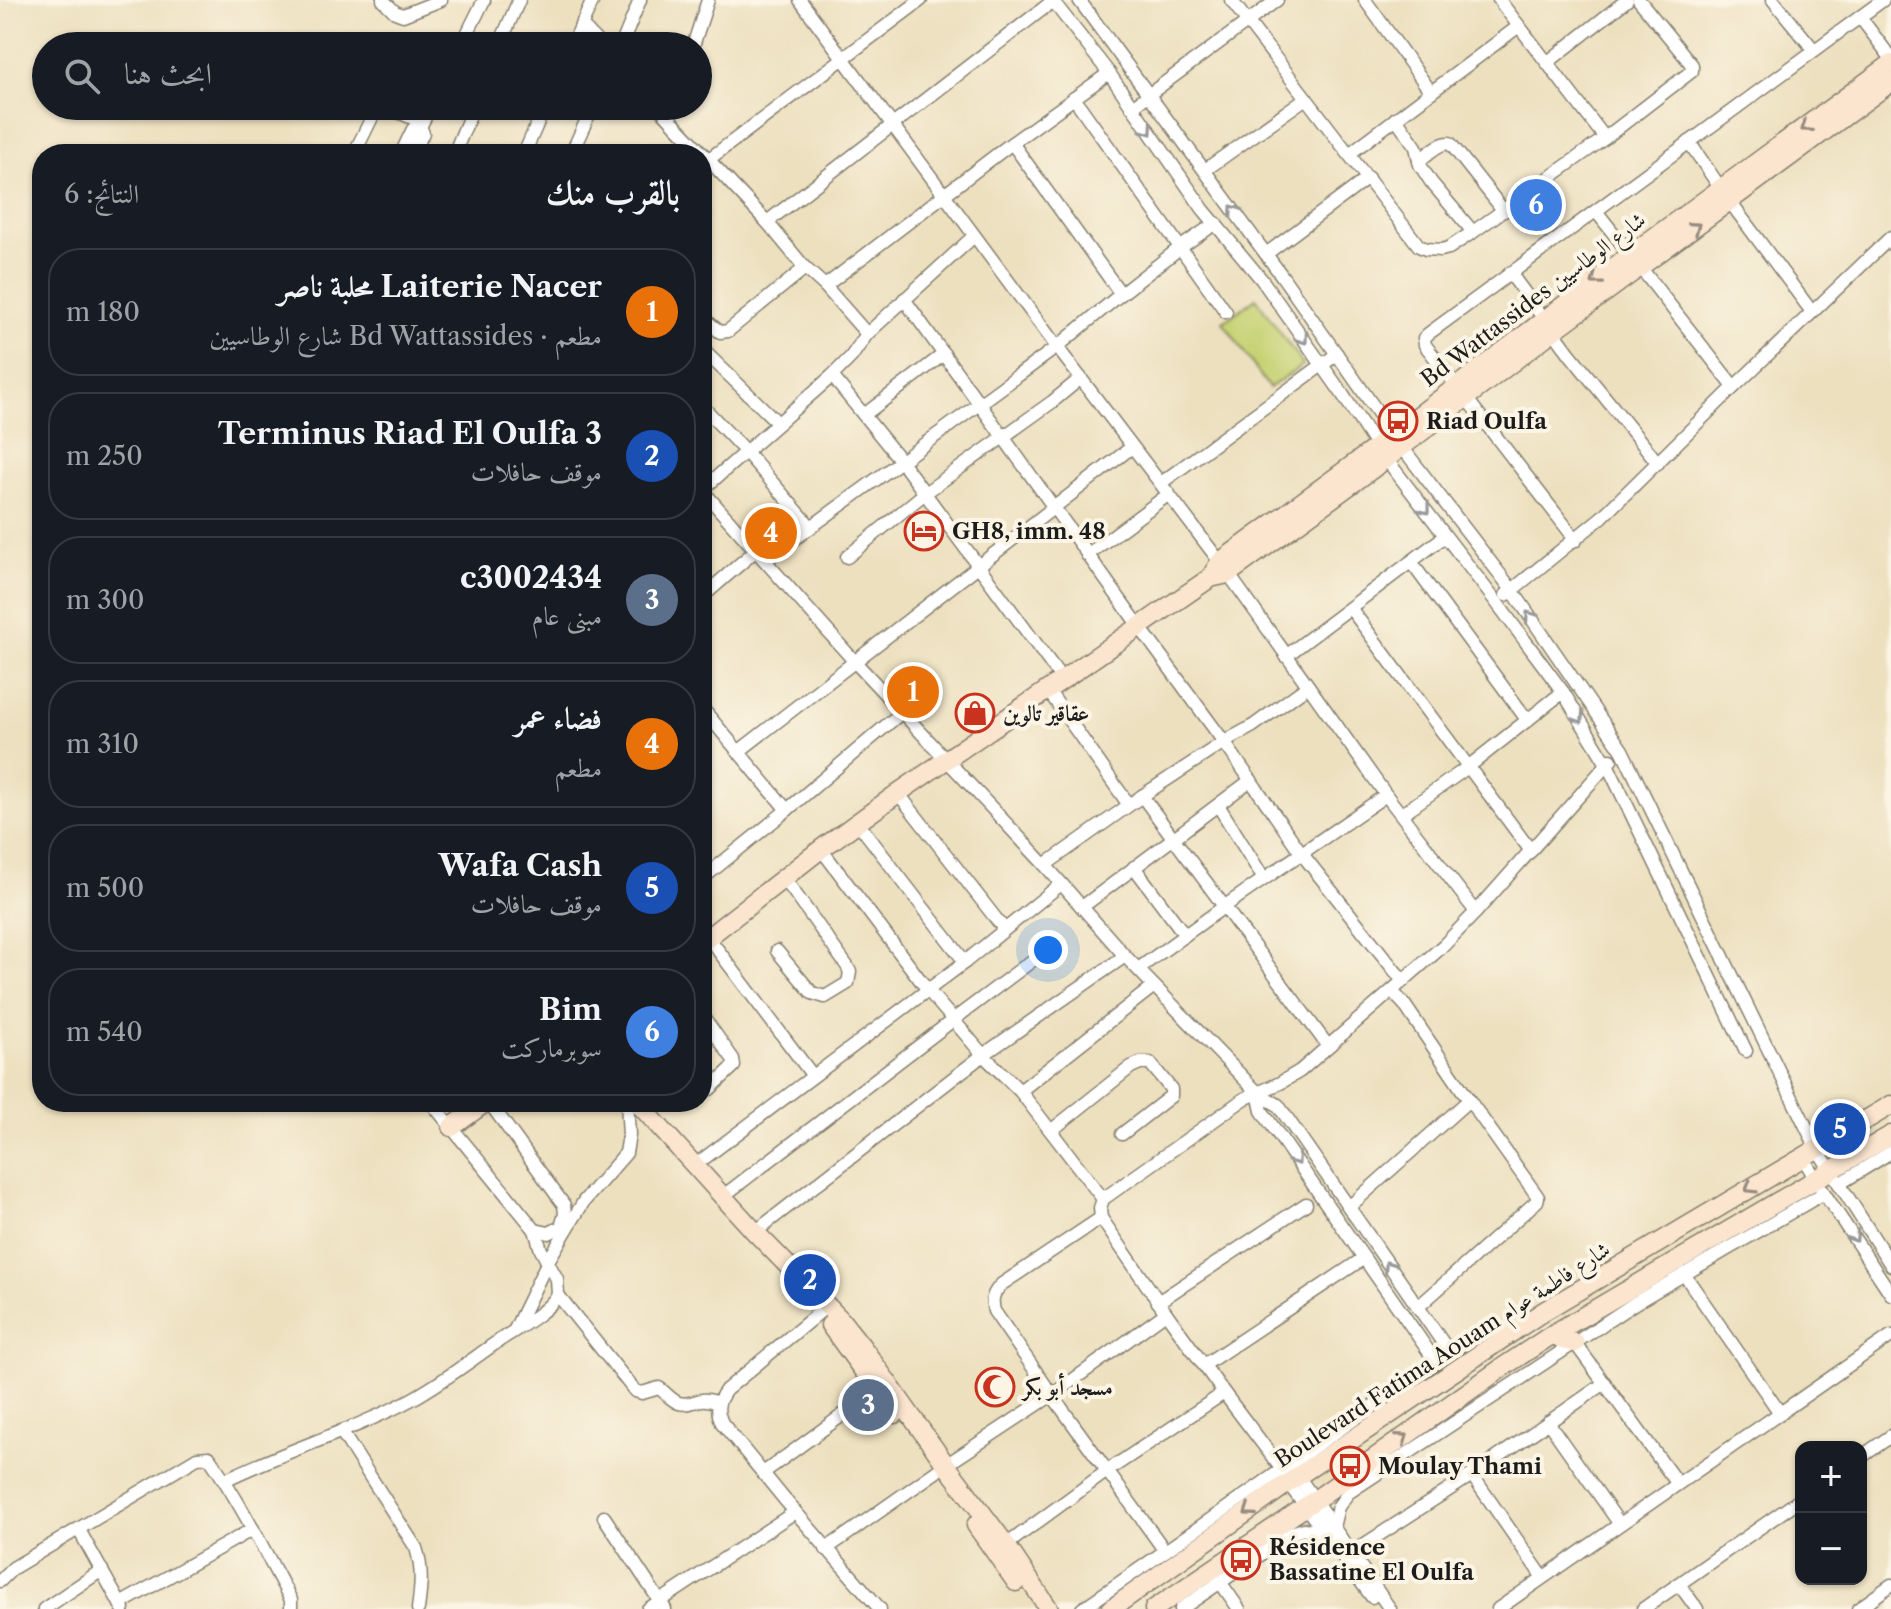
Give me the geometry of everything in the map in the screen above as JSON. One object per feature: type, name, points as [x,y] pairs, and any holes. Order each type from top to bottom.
[{"type":"street","points":[[383,0],[403,15],[441,0]]},
{"type":"street","points":[[468,32],[484,0]]},
{"type":"street","points":[[505,32],[519,0]]},
{"type":"street","points":[[578,32],[593,0]]},
{"type":"street","points":[[627,32],[640,0]]},
{"type":"street","points":[[698,32],[708,0]]},
{"type":"street","points":[[800,0],[1165,488],[1219,571],[1476,912]]},
{"type":"street","points":[[712,157],[844,57],[904,5],[921,0]]},
{"type":"street","points":[[1079,0],[1398,440],[1512,590],[1622,750],[1711,933],[1809,1152],[1891,1294]]},
{"type":"street","points":[[1231,0],[1419,246],[1441,250],[1449,248],[1504,211],[1605,138],[1693,68],[1639,0]]},
{"type":"street","points":[[1132,107],[1277,0]]},
{"type":"street","points":[[1365,0],[1431,92]]},
{"type":"street","points":[[1499,0],[1605,138]]},
{"type":"street","points":[[1548,62],[1627,0]]},
{"type":"street","points":[[1773,0],[1814,50]]},
{"type":"street","points":[[1576,540],[1425,345],[1424,338],[1883,0]]},
{"type":"street","points":[[767,222],[1052,1],[1109,73],[1190,191],[1262,280],[1382,453],[1563,692],[1607,764],[1746,1051]]},
{"type":"street","points":[[1860,17],[1891,58]]},
{"type":"street","points":[[581,25],[588,32]]},
{"type":"street","points":[[1349,154],[1519,26]]},
{"type":"street","name":"Bd Wattassides شارع الوطاسيين","points":[[1726,196],[1891,64]]},
{"type":"street","points":[[825,286],[1109,73]]},
{"type":"street","name":"Bd Wattassides شارع الوطاسيين","points":[[712,934],[898,793],[1219,571],[1382,453],[1635,261],[1891,82]]},
{"type":"street","points":[[1074,98],[1226,312]]},
{"type":"street","points":[[1205,170],[1306,98]]},
{"type":"street","points":[[1396,118],[1416,147],[1419,161],[1431,182],[1473,232]]},
{"type":"street","points":[[359,144],[371,120]]},
{"type":"street","points":[[413,120],[421,124]]},
{"type":"street","points":[[406,144],[413,129],[423,120]]},
{"type":"street","points":[[458,144],[468,120]]},
{"type":"street","points":[[528,144],[539,120]]},
{"type":"street","points":[[576,144],[587,120]]},
{"type":"street","points":[[677,120],[697,144]]},
{"type":"street","points":[[418,144],[423,133],[421,124]]},
{"type":"street","points":[[1689,142],[1812,312]]},
{"type":"street","points":[[1012,143],[1121,294]]},
{"type":"street","points":[[1419,161],[1435,148],[1450,143],[1504,211]]},
{"type":"street","points":[[712,162],[867,334]]},
{"type":"street","points":[[1266,254],[1368,178]]},
{"type":"street","points":[[1596,211],[1734,387]]},
{"type":"street","points":[[766,560],[1057,347],[1181,247],[1216,223]]},
{"type":"street","points":[[712,481],[832,376],[851,357],[867,334],[974,236]]},
{"type":"street","points":[[1497,603],[1602,517],[1891,237]]},
{"type":"street","points":[[712,325],[720,332],[728,331],[805,268]]},
{"type":"street","points":[[1510,273],[1658,463]]},
{"type":"street","points":[[904,299],[1302,854],[1403,981]]},
{"type":"street","points":[[864,415],[944,354]]},
{"type":"street","points":[[1087,555],[1165,488],[1337,354]]},
{"type":"street","points":[[712,359],[778,423]]},
{"type":"street","points":[[832,376],[979,565],[1129,805]]},
{"type":"street","points":[[847,557],[925,493],[1081,378]]},
{"type":"street","points":[[712,416],[810,526]]},
{"type":"street","points":[[738,752],[1132,447]]},
{"type":"street","points":[[712,501],[1125,956],[1258,1093],[1278,1105],[1418,1307],[1449,1361]]},
{"type":"street","points":[[1286,656],[1445,536]]},
{"type":"street","points":[[712,588],[756,550]]},
{"type":"street","points":[[1411,562],[1528,721]]},
{"type":"street","points":[[1351,609],[1531,851]]},
{"type":"street","points":[[1045,865],[1142,796],[1253,726],[1308,686]]},
{"type":"street","points":[[1402,814],[1468,767],[1563,692]]},
{"type":"street","points":[[712,871],[902,712]]},
{"type":"street","points":[[712,724],[787,810]]},
{"type":"street","points":[[1381,1609],[1310,1503],[1158,1302],[1101,1218],[1100,1208],[1103,1199],[1244,1099],[1300,1071],[1392,991],[1476,912],[1622,750]]},
{"type":"street","points":[[1082,907],[1251,780]]},
{"type":"street","points":[[898,793],[1004,929]]},
{"type":"street","points":[[1138,969],[1386,795]]},
{"type":"street","points":[[1142,796],[1328,1046]]},
{"type":"street","points":[[1218,805],[1264,879]]},
{"type":"street","points":[[858,823],[965,962]]},
{"type":"street","points":[[821,849],[927,989],[983,1055],[1020,1091],[1103,1199]]},
{"type":"street","points":[[1134,867],[1185,935]]},
{"type":"street","points":[[777,951],[815,995],[825,997],[848,983],[847,966],[784,878]]},
{"type":"street","points":[[694,1166],[965,962],[1061,884]]},
{"type":"street","points":[[1694,942],[1711,933]]},
{"type":"street","points":[[722,1197],[1057,942]]},
{"type":"street","points":[[712,948],[813,1076]]},
{"type":"street","points":[[755,1232],[983,1055],[1125,956]]},
{"type":"street","points":[[1020,1091],[1154,986]]},
{"type":"street","points":[[1392,991],[1538,1197],[1418,1307]]},
{"type":"street","points":[[712,1029],[733,1059],[734,1066],[712,1087]]},
{"type":"street","points":[[1052,1130],[1131,1067],[1150,1063],[1167,1083],[1171,1096],[1122,1134]]},
{"type":"street","points":[[1258,1093],[1262,1111],[1364,1258],[1449,1361]]},
{"type":"street","points":[[1349,1207],[1469,1100]]},
{"type":"street","name":"Boulevard Fatima Aouam شارع فاطمة عوام","points":[[1111,1609],[1449,1361],[1544,1311],[1891,1105]]},
{"type":"street","points":[[439,1112],[535,1230],[541,1250],[557,1279],[558,1295],[635,1391],[642,1393],[659,1388],[677,1403],[703,1399],[718,1403]]},
{"type":"street","points":[[452,1127],[474,1112]]},
{"type":"street","points":[[495,1112],[564,1205],[564,1219],[557,1230],[549,1233],[535,1230]]},
{"type":"street","points":[[515,1330],[548,1261],[584,1201],[626,1153],[628,1112]]},
{"type":"street","points":[[646,1112],[863,1348],[1035,1609]]},
{"type":"street","name":"Boulevard Fatima Aouam شارع فاطمة عوام","points":[[1154,1609],[1216,1577],[1310,1503],[1553,1334],[1774,1204],[1828,1182],[1891,1135]]},
{"type":"street","points":[[1329,1530],[1338,1507],[1348,1493],[1635,1303],[1771,1224],[1828,1182],[1891,1152]]},
{"type":"street","points":[[1828,1182],[1891,1265]]},
{"type":"street","points":[[1158,1302],[1306,1204]]},
{"type":"street","points":[[1771,1224],[1774,1204]]},
{"type":"street","points":[[1101,1218],[1002,1284],[993,1296],[994,1311],[1165,1551]]},
{"type":"street","points":[[1204,1365],[1364,1258]]},
{"type":"street","points":[[1684,1274],[1780,1413]]},
{"type":"street","points":[[225,1480],[413,1399],[515,1330],[551,1304],[558,1295]]},
{"type":"street","points":[[821,1304],[877,1390],[1006,1545],[1049,1609]]},
{"type":"street","points":[[821,1304],[726,1390],[718,1403],[718,1414],[722,1423],[795,1512],[880,1609]]},
{"type":"street","points":[[826,1549],[1166,1313]]},
{"type":"street","points":[[1449,1361],[1478,1333]]},
{"type":"street","points":[[1553,1334],[1566,1342],[1575,1343],[1677,1483]]},
{"type":"street","points":[[1498,1609],[1891,1336]]},
{"type":"street","points":[[1351,1553],[1472,1475],[1605,1383]]},
{"type":"street","points":[[763,1473],[877,1390]]},
{"type":"street","points":[[1006,1545],[1107,1471],[1224,1393]]},
{"type":"street","points":[[1548,1422],[1619,1523]]},
{"type":"street","points":[[341,1431],[416,1548],[422,1583],[418,1609]]},
{"type":"street","points":[[1867,1453],[1891,1436]]},
{"type":"street","points":[[0,1581],[13,1568],[201,1457],[209,1457],[253,1529],[291,1600],[291,1609]]},
{"type":"street","points":[[1472,1475],[1542,1576]]},
{"type":"street","points":[[1082,1609],[1165,1551],[1290,1478]]},
{"type":"street","points":[[1643,1609],[1795,1503]]},
{"type":"street","points":[[648,1609],[663,1605],[795,1512]]},
{"type":"street","points":[[604,1517],[663,1605]]},
{"type":"street","points":[[79,1530],[121,1606],[253,1529]]},
{"type":"street","points":[[1181,1609],[1216,1577],[1304,1529],[1329,1530],[1351,1553],[1390,1609]]},
{"type":"street","points":[[44,1609],[102,1570]]},
{"type":"street","points":[[1216,1577],[1239,1609]]},
{"type":"street","points":[[1679,1584],[1697,1609]]},
{"type":"street","points":[[1858,1609],[1891,1585]]},
{"type":"green space","points":[[1256,298],[1303,365],[1269,388],[1223,322]]},
{"type":"place","name":"Bim","points":[[1536,205]]},
{"type":"place","name":"Riad Oulfa","points":[[1398,421]]},
{"type":"place","name":"GH8, imm. 48","points":[[924,531]]},
{"type":"place","name":"فضاء عمر","points":[[771,533]]},
{"type":"place","name":"Laiterie Nacer محلبة ناصر","points":[[913,692]]},
{"type":"place","name":"عقاقير تالوين","points":[[975,713]]},
{"type":"place","name":"Wafa Cash","points":[[1840,1129]]},
{"type":"place","name":"Terminus Riad El Oulfa 3","points":[[810,1280]]},
{"type":"place","name":"مسجد أبو بكر","points":[[995,1387]]},
{"type":"place","name":"c3002434","points":[[868,1405]]},
{"type":"place","name":"Moulay Thami","points":[[1350,1466]]},
{"type":"place","name":"Résidence Bassatine El Oulfa","points":[[1241,1560]]}]
